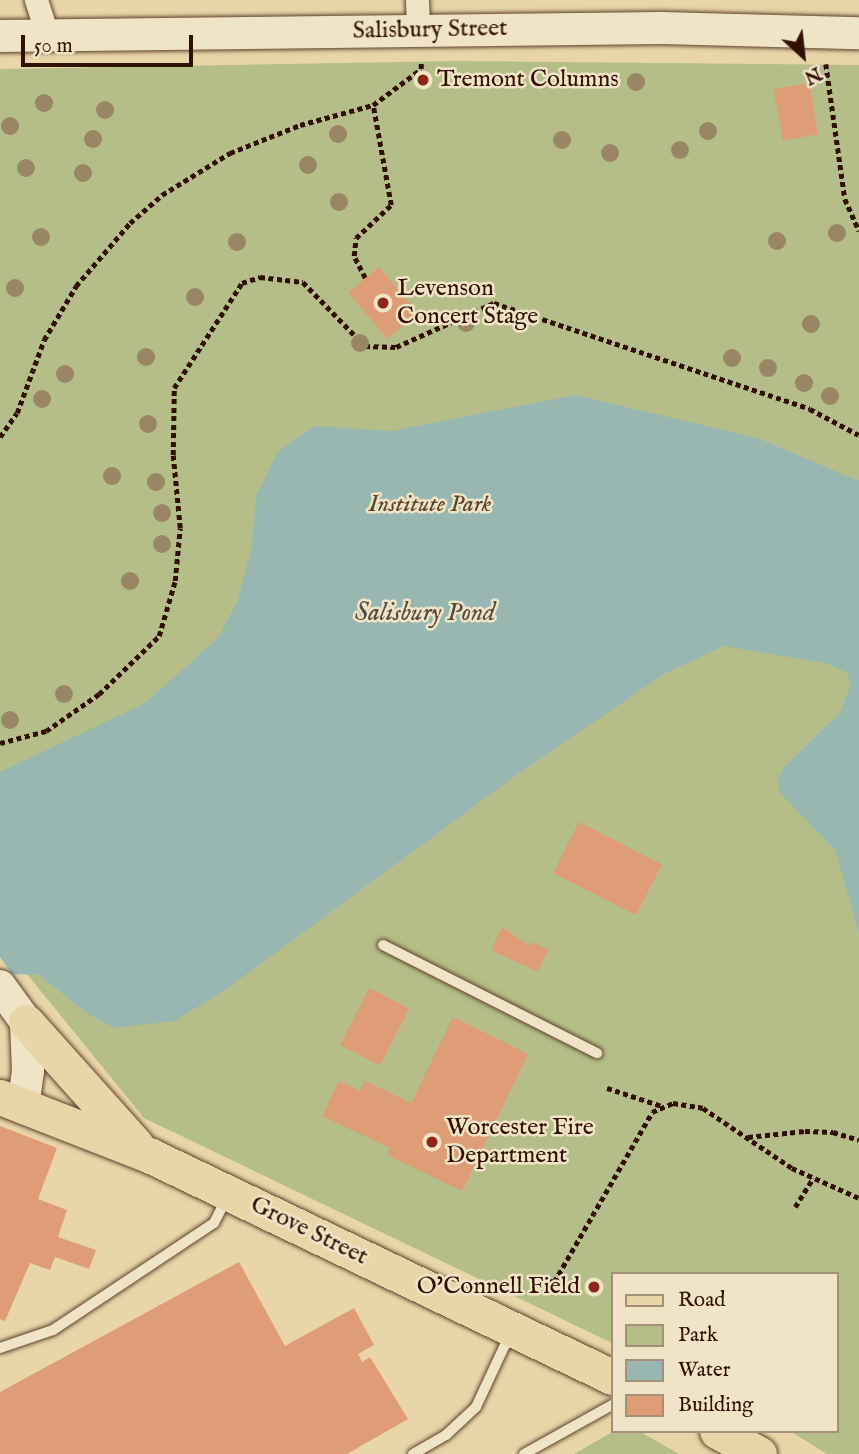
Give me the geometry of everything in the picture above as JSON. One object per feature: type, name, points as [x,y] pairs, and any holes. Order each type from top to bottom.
[{"type":"main road","name":"Salisbury Street","points":[[0,36],[48,36],[418,15],[859,33]]},
{"type":"main road","points":[[0,986],[26,1022],[143,1152]]},
{"type":"main road","points":[[12,1101],[28,1071],[26,1022]]},
{"type":"main road","name":"Grove Street","points":[[12,1101],[143,1152],[610,1376]]},
{"type":"main road","points":[[721,1433],[758,1454]]},
{"type":"street","points":[[36,0],[48,36]]},
{"type":"lane","points":[[383,945],[597,1053]]},
{"type":"lane","points":[[0,1348],[53,1330],[214,1223],[229,1193]]},
{"type":"lane","points":[[413,1454],[446,1435],[476,1407],[512,1328]]},
{"type":"lane","points":[[524,1454],[610,1406]]},
{"type":"path","points":[[0,437],[17,413],[44,340],[76,286],[130,223],[162,195],[230,153],[288,130],[373,105],[421,69],[421,63]]},
{"type":"path","points":[[826,64],[845,199],[859,231]]},
{"type":"path","points":[[365,278],[354,256],[356,238],[391,205],[373,105]]},
{"type":"path","points":[[0,743],[46,731],[99,694],[159,636],[175,581],[180,528],[173,455],[174,388],[242,283],[260,277],[303,282],[365,346],[396,346],[495,303],[810,409],[859,435]]},
{"type":"path","points":[[607,1088],[662,1106]]},
{"type":"path","points":[[533,1277],[547,1283],[561,1273],[652,1112],[673,1103],[703,1108],[813,1178],[859,1198]]},
{"type":"path","points":[[747,1137],[805,1131],[833,1132],[859,1140]]},
{"type":"path","points":[[795,1207],[813,1178]]},
{"type":"green space","name":"Institute Park","points":[[458,61],[859,65],[859,1454],[827,1454],[793,1433],[838,1433],[838,1272],[610,1272],[610,1342],[144,1118],[0,941],[0,69]]},
{"type":"green space","points":[[611,1433],[642,1433],[679,1454],[574,1454]]},
{"type":"water","name":"Salisbury Pond","points":[[576,395],[757,438],[859,481],[859,934],[835,850],[781,794],[777,782],[784,767],[839,714],[850,688],[848,673],[825,663],[724,646],[664,674],[515,776],[228,988],[175,1021],[114,1028],[88,1014],[39,975],[12,974],[0,957],[0,772],[145,703],[218,638],[237,602],[252,546],[256,496],[278,451],[315,426],[391,431]]},
{"type":"building","points":[[809,83],[818,134],[783,140],[774,89]]},
{"type":"building","name":"Levenson Concert Stage","points":[[379,267],[418,313],[387,339],[348,293]]},
{"type":"building","points":[[579,822],[662,864],[636,915],[553,873]]},
{"type":"building","points":[[502,927],[529,946],[531,942],[548,949],[538,972],[491,950]]},
{"type":"building","points":[[369,988],[409,1008],[380,1065],[340,1045]]},
{"type":"building","points":[[453,1017],[528,1054],[462,1191],[387,1155],[390,1148],[322,1116],[339,1081],[360,1091],[365,1081],[411,1103]]},
{"type":"building","points":[[0,1126],[57,1148],[38,1199],[67,1210],[58,1237],[96,1250],[89,1269],[55,1257],[50,1270],[30,1263],[5,1321],[0,1319]]},
{"type":"building","points":[[239,1262],[285,1346],[354,1308],[374,1345],[358,1354],[362,1362],[370,1357],[408,1419],[347,1454],[0,1454],[0,1392]]},
{"type":"place","name":"Tremont Columns","points":[[423,80]]},
{"type":"place","name":"Levenson Concert Stage","points":[[383,303]]},
{"type":"place","name":"Worcester Fire Department","points":[[432,1142]]},
{"type":"place","name":"O'Connell Field","points":[[594,1287]]}]
